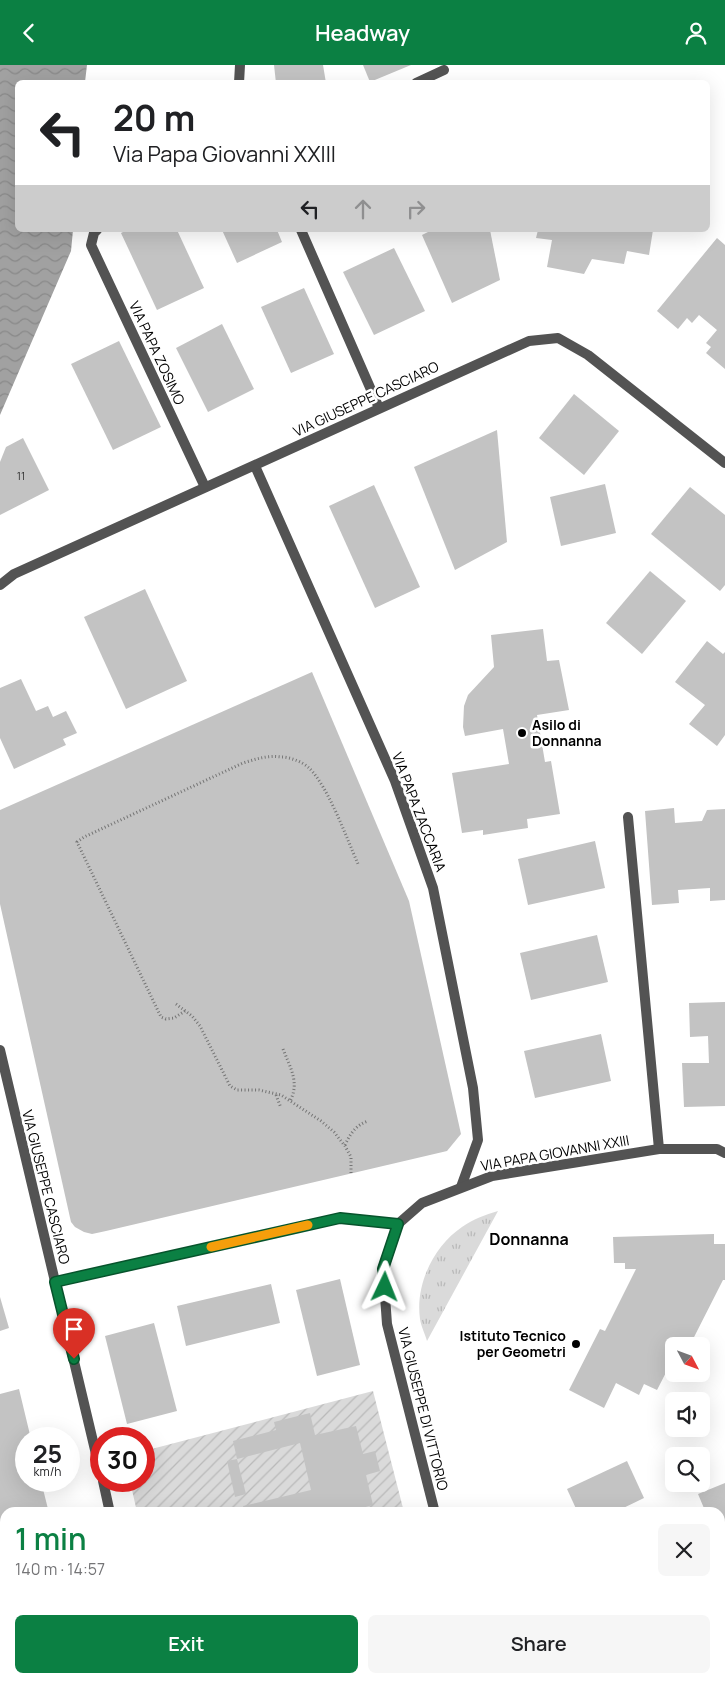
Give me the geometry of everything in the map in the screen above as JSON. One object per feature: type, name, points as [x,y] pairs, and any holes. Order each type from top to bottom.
[{"type":"street","points":[[239,80],[240,65]]},
{"type":"street","points":[[422,80],[444,70]]},
{"type":"street","name":"VIA PAPA ZOSIMO","points":[[95,232],[91,245],[205,487]]},
{"type":"street","points":[[302,232],[379,408]]},
{"type":"street","name":"VIA GIUSEPPE CASCIARO","points":[[0,585],[14,574],[530,341],[558,338],[588,355],[725,463]]},
{"type":"street","name":"VIA PAPA ZACCARIA","points":[[255,466],[395,781],[434,888],[473,1089],[478,1140],[461,1187]]},
{"type":"street","points":[[628,817],[659,1149]]},
{"type":"street","name":"VIA GIUSEPPE CASCIARO","points":[[0,1050],[4,1084],[55,1282],[90,1429]]},
{"type":"street","name":"VIA PAPA GIOVANNI XXIII","points":[[398,1224],[422,1203],[492,1177],[659,1149],[717,1149],[725,1153]]},
{"type":"street","points":[[55,1282],[340,1218],[398,1224]]},
{"type":"street","name":"VIA GIUSEPPE DI VITTORIO","points":[[398,1224],[383,1269],[387,1324],[433,1507]]},
{"type":"street","points":[[105,1492],[109,1507]]},
{"type":"path","points":[[184,1011],[174,1018],[166,1019],[161,1017],[77,841],[243,763],[263,757],[283,757],[299,762],[309,768],[321,784],[358,864]]},
{"type":"path","points":[[176,1004],[192,1016],[203,1031],[230,1086],[237,1090],[259,1090],[281,1095],[321,1121],[345,1146],[350,1157],[352,1173]]},
{"type":"path","points":[[283,1049],[295,1083],[293,1096],[290,1101]]},
{"type":"path","points":[[276,1095],[281,1108]]},
{"type":"path","points":[[345,1146],[356,1128],[361,1123],[368,1121]]},
{"type":"green space","points":[[498,1211],[427,1341],[421,1322],[419,1306],[424,1280],[435,1255],[443,1244],[462,1227]]},
{"type":"green space","points":[[373,1391],[403,1507],[136,1507],[132,1492],[155,1492],[155,1448]]},
{"type":"water","points":[[0,65],[87,65],[85,80],[15,80],[15,232],[73,232],[71,251],[0,415]]},
{"type":"building","points":[[274,65],[323,65],[326,80],[276,80]]},
{"type":"building","points":[[363,65],[411,65],[375,80],[369,80]]},
{"type":"building","points":[[178,232],[204,288],[157,310],[121,233]]},
{"type":"building","points":[[223,232],[278,232],[282,242],[237,263]]},
{"type":"building","points":[[428,232],[490,232],[500,280],[452,303],[422,235]]},
{"type":"building","points":[[538,232],[653,232],[649,255],[627,251],[624,264],[592,259],[584,274],[547,267],[552,240],[536,238]]},
{"type":"building","points":[[717,238],[725,245],[725,369],[706,353],[711,347],[706,343],[717,330],[699,315],[692,323],[687,318],[678,329],[657,311]]},
{"type":"building","points":[[394,248],[425,311],[374,335],[343,272]]},
{"type":"building","points":[[304,288],[334,354],[291,373],[261,307]]},
{"type":"building","points":[[222,324],[254,389],[208,412],[176,348]]},
{"type":"building","points":[[119,341],[161,427],[113,450],[71,364]]},
{"type":"building","points":[[574,394],[619,431],[584,475],[539,438]]},
{"type":"building","points":[[497,430],[507,542],[455,570],[414,467]]},
{"type":"building","points":[[23,438],[49,490],[0,515],[0,462],[6,447]]},
{"type":"building","points":[[605,484],[616,533],[561,546],[550,497]]},
{"type":"building","points":[[374,485],[420,587],[375,608],[329,506]]},
{"type":"building","points":[[690,487],[725,515],[725,585],[720,591],[651,534]]},
{"type":"building","points":[[650,571],[686,601],[642,654],[606,623]]},
{"type":"building","points":[[145,589],[187,681],[126,709],[84,617]]},
{"type":"building","name":"Asilo di Donnanna","points":[[543,629],[547,661],[559,660],[569,710],[537,715],[545,762],[551,761],[560,814],[527,819],[528,828],[483,835],[483,830],[462,833],[452,773],[509,764],[503,729],[465,736],[463,727],[464,706],[468,695],[494,667],[491,635]]},
{"type":"building","points":[[707,641],[723,654],[725,652],[725,735],[717,746],[689,724],[705,705],[675,682]]},
{"type":"building","points":[[312,672],[409,901],[461,1134],[447,1151],[106,1231],[92,1234],[84,1232],[75,1227],[71,1222],[0,904],[0,810]]},
{"type":"building","points":[[21,679],[36,711],[48,706],[53,717],[66,711],[77,733],[63,739],[66,745],[14,769],[0,738],[0,688]]},
{"type":"building","points":[[674,808],[675,823],[702,821],[707,810],[725,809],[725,900],[710,901],[710,888],[678,890],[679,903],[652,905],[645,811]]},
{"type":"building","points":[[595,841],[605,888],[528,905],[518,859]]},
{"type":"building","points":[[597,935],[608,982],[531,1000],[520,953]]},
{"type":"building","points":[[725,1002],[725,1106],[684,1107],[682,1063],[709,1063],[708,1036],[690,1037],[689,1003]]},
{"type":"building","points":[[601,1034],[611,1081],[535,1098],[524,1051]]},
{"type":"building","points":[[714,1234],[714,1244],[725,1244],[725,1280],[723,1280],[694,1337],[665,1337],[665,1374],[657,1390],[644,1384],[639,1395],[616,1383],[604,1408],[569,1390],[600,1329],[605,1331],[636,1269],[625,1269],[625,1263],[614,1263],[613,1237]]},
{"type":"building","points":[[340,1279],[360,1365],[317,1376],[296,1290]]},
{"type":"building","points":[[271,1284],[280,1323],[186,1346],[177,1306]]},
{"type":"building","points":[[0,1297],[9,1328],[0,1331]]},
{"type":"building","points":[[154,1323],[177,1411],[127,1424],[105,1336]]},
{"type":"building","points":[[19,1389],[28,1427],[15,1427],[15,1492],[44,1492],[48,1507],[0,1507],[0,1394]]},
{"type":"building","points":[[310,1413],[315,1435],[356,1426],[363,1454],[375,1451],[380,1471],[366,1475],[373,1505],[366,1507],[243,1507],[311,1490],[300,1443],[237,1459],[233,1441],[276,1430],[274,1422]]},
{"type":"building","points":[[237,1459],[246,1494],[235,1497],[227,1461]]},
{"type":"building","points":[[627,1461],[644,1498],[625,1507],[575,1507],[567,1489]]},
{"type":"building","points":[[725,1483],[725,1507],[703,1507],[698,1494],[710,1492],[710,1489]]},
{"type":"slow traffic","points":[[211,1247],[308,1225]]},
{"type":"place","name":"Asilo di Donnanna","points":[[522,733]]},
{"type":"place","name":"Istituto Tecnico per Geometri","points":[[576,1344]]},
{"type":"district","name":"Donnanna","points":[[529,1239]]},
{"type":"route","points":[[74,1359],[55,1282],[340,1218],[398,1224],[383,1269],[385,1287]]}]
